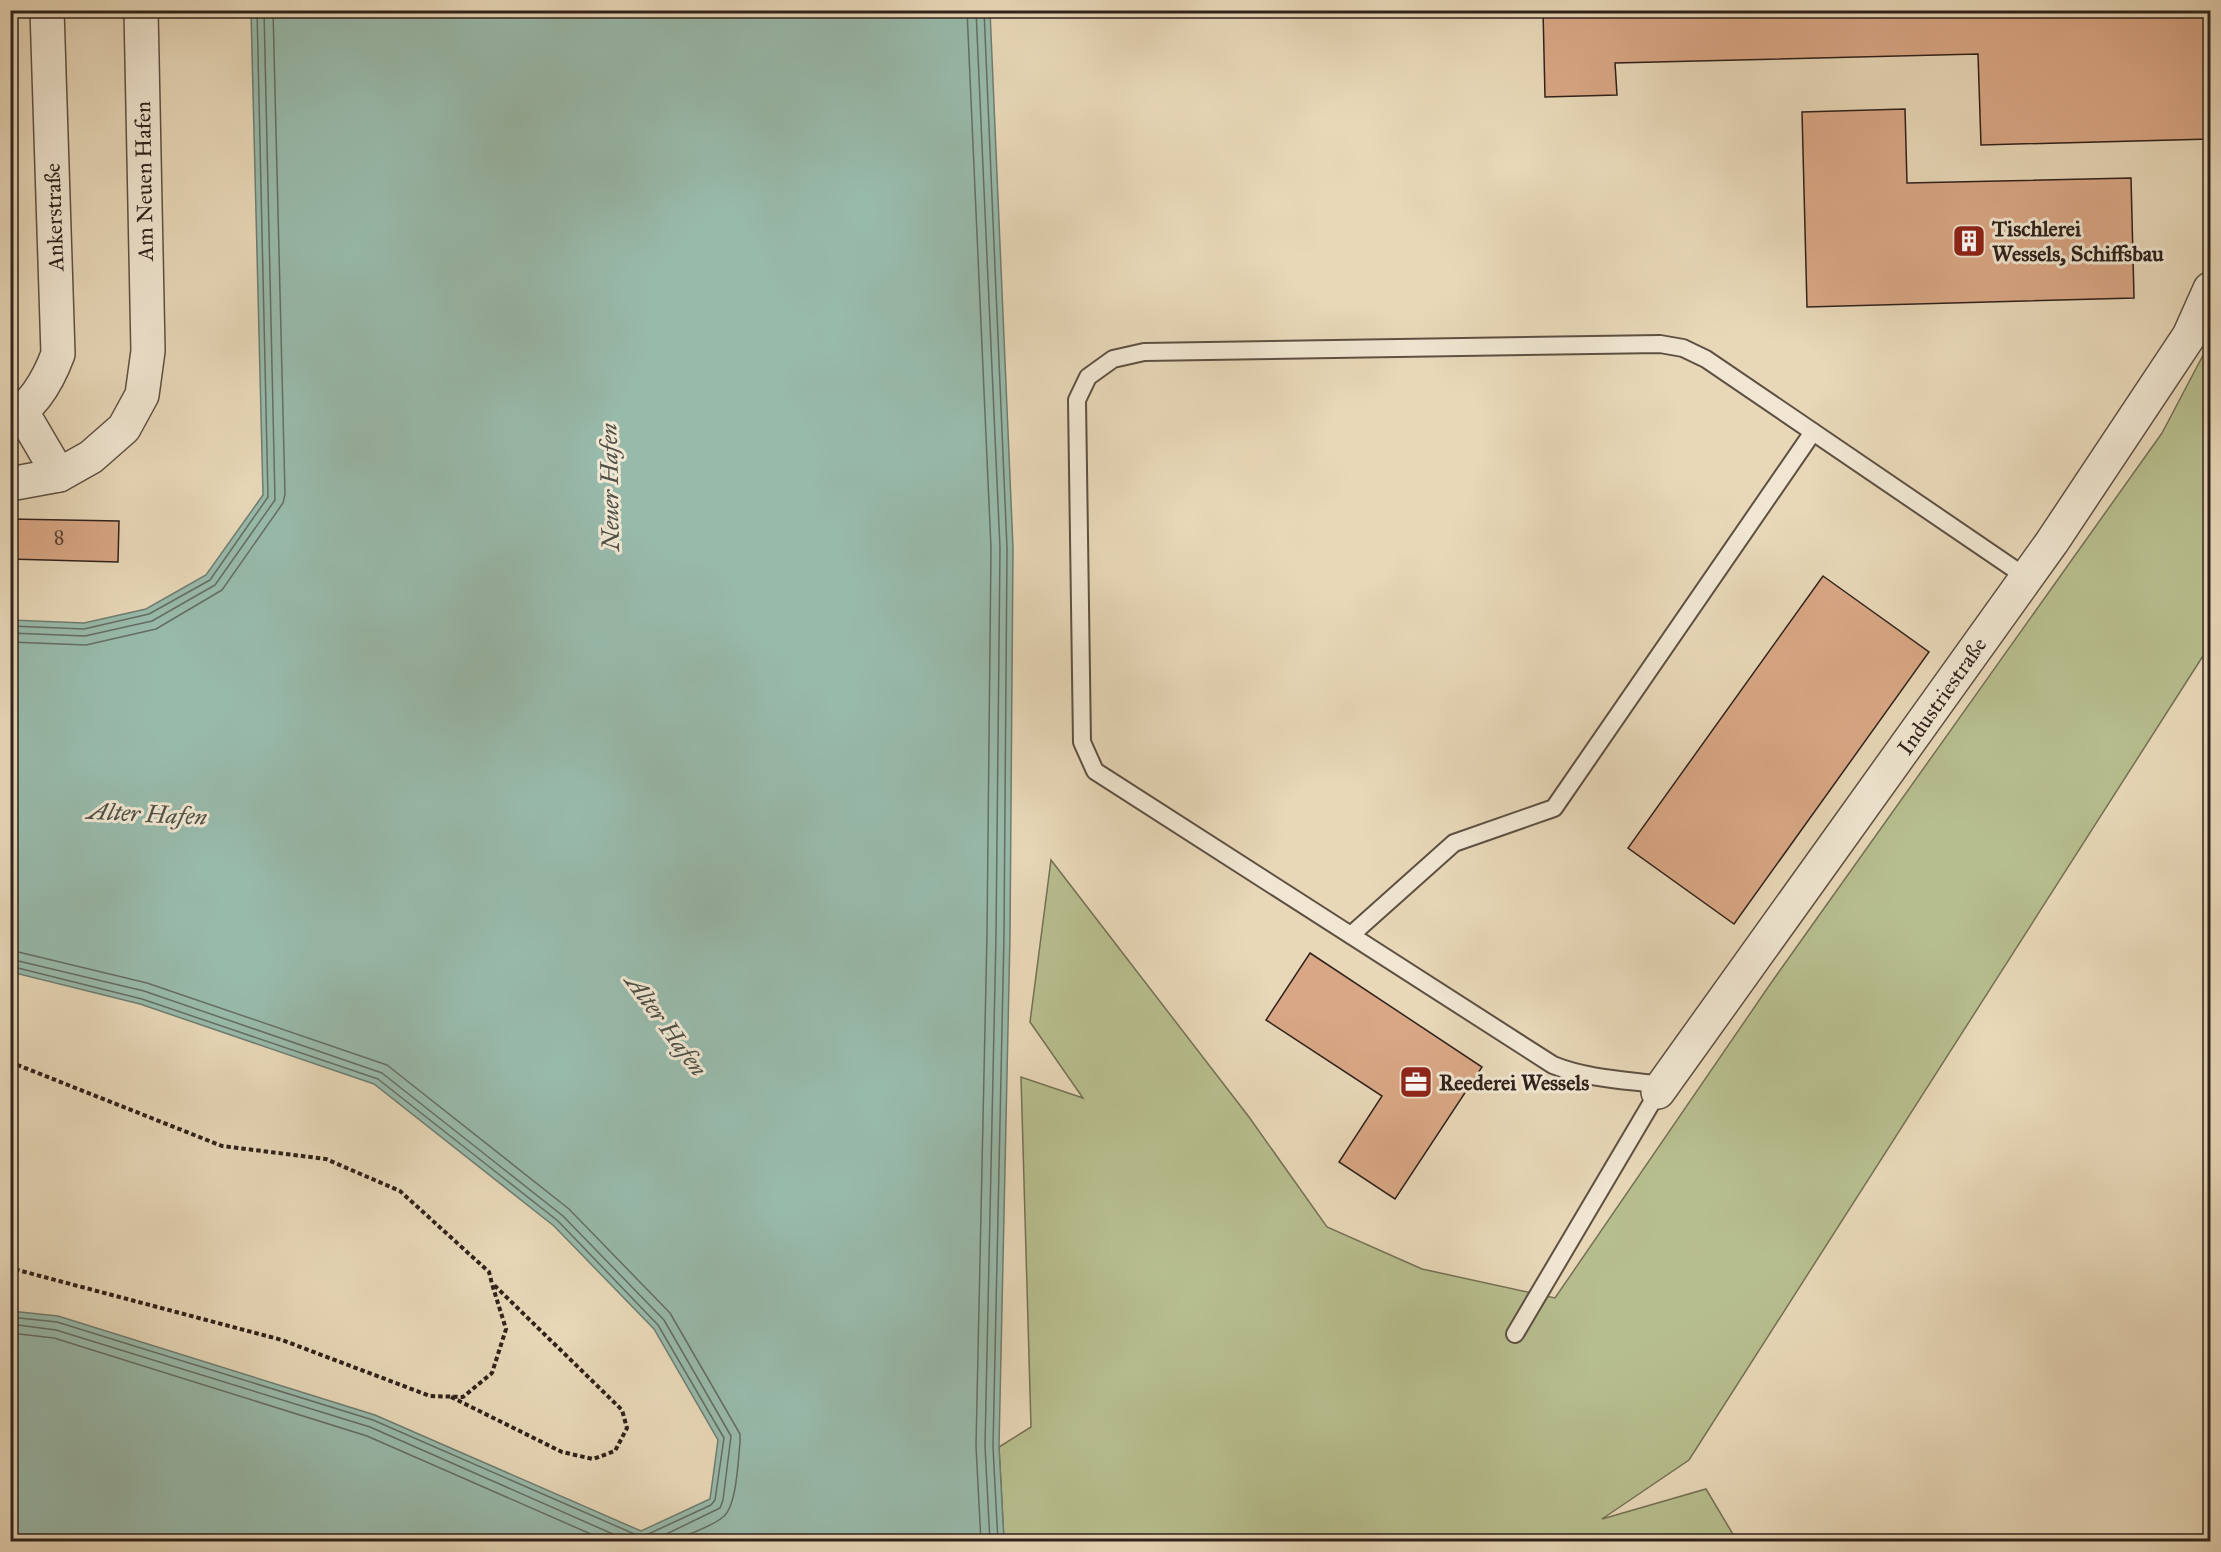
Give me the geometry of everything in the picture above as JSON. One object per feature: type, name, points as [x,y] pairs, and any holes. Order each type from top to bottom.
[{"type":"street","name":"Ankerstraße","points":[[47,10],[58,354],[49,377],[16,415],[58,476]]},
{"type":"street","name":"Am Neuen Hafen","points":[[58,476],[91,457],[124,428],[142,395],[148,351],[141,10]]},
{"type":"street","name":"Industriestraße","points":[[1660,1089],[2026,577],[2189,336],[2211,289]]},
{"type":"street","points":[[10,484],[58,476]]},
{"type":"lane","points":[[1515,1335],[1660,1089],[1583,1074],[1553,1065],[1095,771],[1082,742],[1077,400],[1088,377],[1113,359],[1143,352],[1660,344],[1683,348],[1706,359],[2026,577]]},
{"type":"lane","points":[[1351,935],[1454,843],[1554,808],[1813,432]]},
{"type":"path","points":[[10,1062],[222,1146],[326,1159],[400,1191],[489,1272],[506,1329],[492,1373],[463,1397],[430,1396],[282,1340],[10,1268]]},
{"type":"path","points":[[448,1396],[562,1452],[593,1459],[615,1451],[627,1428],[622,1410],[492,1284]]},
{"type":"green space","points":[[2210,342],[2210,645],[1689,1460],[1602,1519],[1706,1489],[1737,1541],[1004,1541],[999,1447],[1031,1427],[1021,1077],[1083,1098],[1030,1022],[1051,860],[1249,1117],[1327,1227],[1422,1269],[1555,1298],[1771,983],[2162,433]]},
{"type":"water","points":[[251,11],[990,11],[1013,548],[1010,935],[999,1447],[1004,1541],[11,1541],[11,1311],[58,1316],[375,1415],[641,1531],[710,1499],[718,1440],[654,1329],[554,1226],[374,1084],[140,1004],[11,972],[11,620],[84,623],[146,609],[206,575],[263,495]]},
{"type":"building","points":[[1543,10],[2206,10],[2210,139],[1981,145],[1978,54],[1615,63],[1617,95],[1545,97]]},
{"type":"building","points":[[10,38],[14,38],[16,111],[10,111]]},
{"type":"building","name":"Tischlerei Wessels, Schiffsbau","points":[[1905,109],[1907,183],[2131,178],[2134,298],[1807,307],[1802,112]]},
{"type":"building","points":[[10,111],[16,111],[17,223],[10,223]]},
{"type":"building","points":[[10,519],[119,521],[118,562],[10,559]]},
{"type":"building","points":[[1823,576],[1929,652],[1734,924],[1628,848]]},
{"type":"building","name":"Reederei Wessels","points":[[1310,953],[1482,1067],[1395,1199],[1339,1162],[1382,1096],[1266,1020]]},
{"type":"place","name":"Tischlerei Wessels, Schiffsbau","points":[[1969,241]]},
{"type":"place","name":"Reederei Wessels","points":[[1416,1082]]},
{"type":"water label","name":"Neuer Hafen","points":[[610,487]]},
{"type":"water label","name":"Alter Hafen","points":[[147,814]]},
{"type":"water label","name":"Alter Hafen","points":[[666,1025]]}]
